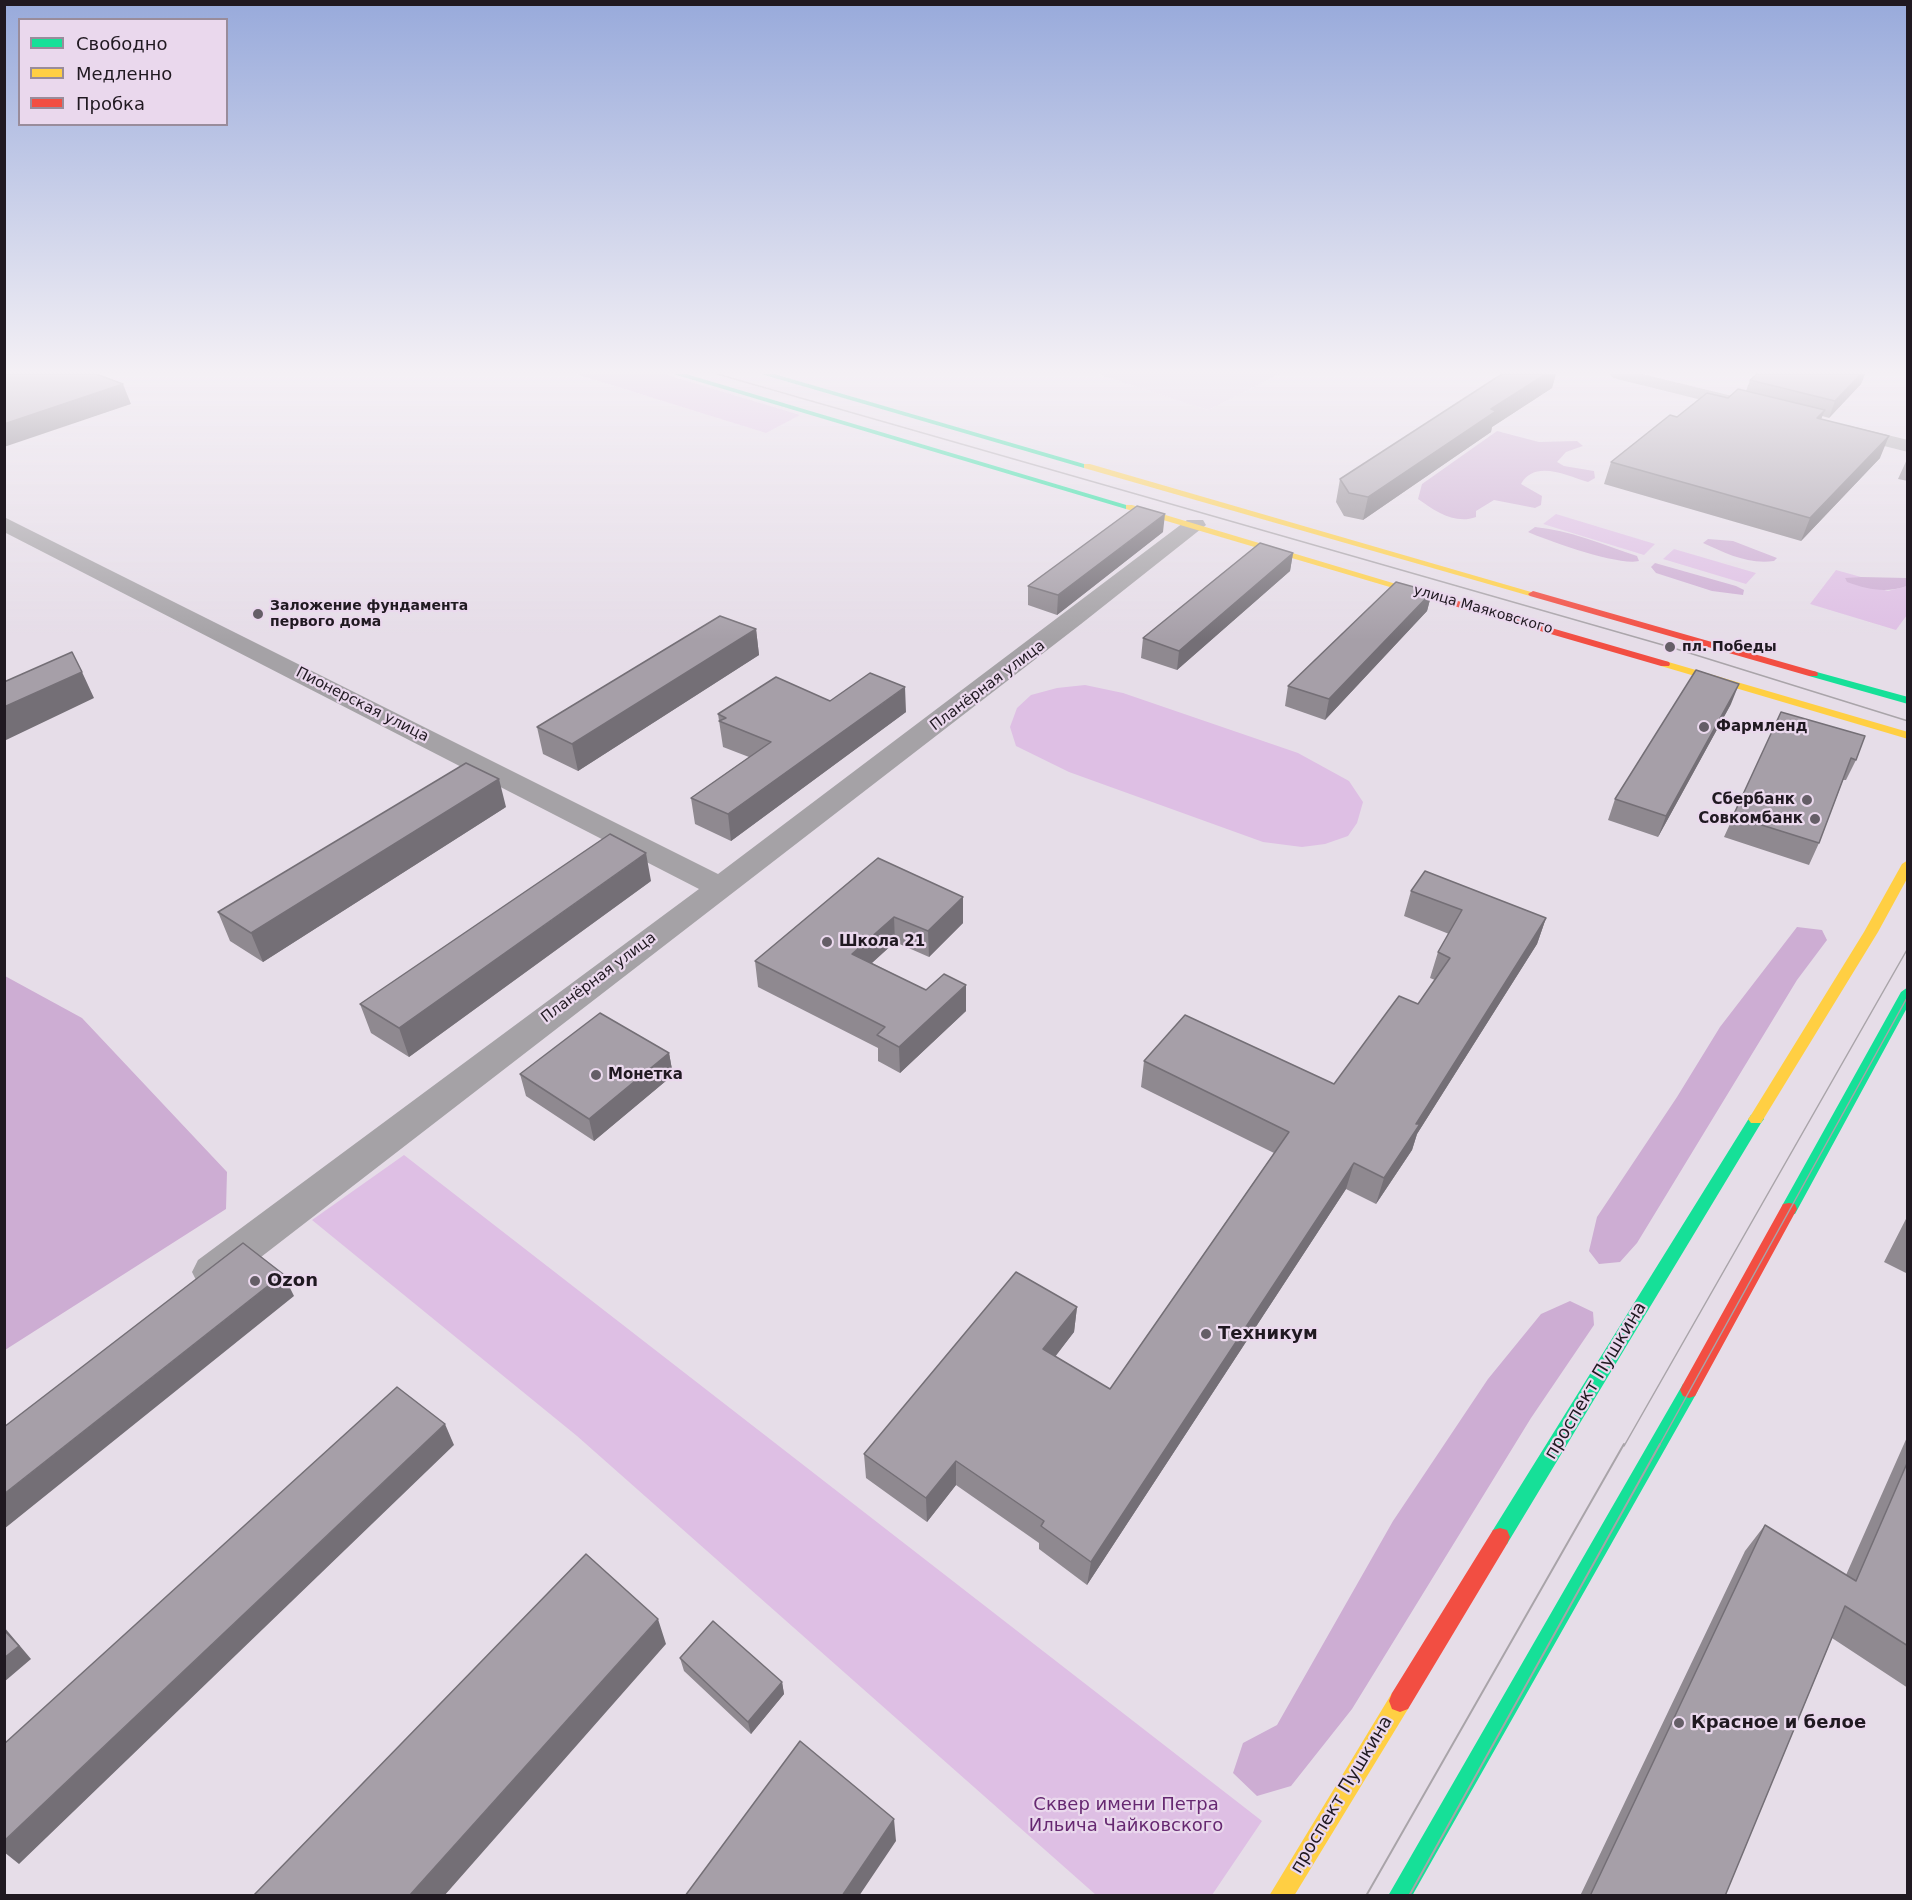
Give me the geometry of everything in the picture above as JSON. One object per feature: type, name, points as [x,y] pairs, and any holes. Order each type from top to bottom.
[{"type":"main road","name":"улица Маяковского","points":[[981,463],[1908,736]]},
{"type":"main road","name":"улица Маяковского","points":[[1075,463],[1908,701]]},
{"type":"main road","name":"проспект Пушкина","points":[[1280,1896],[1871,932],[1908,864]]},
{"type":"main road","points":[[1399,1896],[1717,1341],[1908,993]]},
{"type":"street","name":"Пионерская улица","points":[[4,523],[719,887]]},
{"type":"street","name":"Планёрная улица","points":[[189,1290],[719,887],[951,714],[1195,525]]},
{"type":"green space","points":[[1556,514],[1655,544],[1644,555],[1543,524]]},
{"type":"green space","points":[[1674,549],[1756,573],[1746,584],[1663,559]]},
{"type":"green space","points":[[1836,570],[1861,577],[1845,579],[1888,591],[1907,586],[1907,615],[1896,630],[1810,604]]},
{"type":"green space","points":[[1085,685],[1123,693],[1298,753],[1349,781],[1363,802],[1357,823],[1348,836],[1325,844],[1302,847],[1263,842],[1069,772],[1016,746],[1010,727],[1017,708],[1031,695],[1057,688]]},
{"type":"green space","name":"Сквер имени Петра Ильича Чайковского","points":[[404,1155],[1262,1821],[1212,1895],[1096,1895],[577,1436],[312,1220]]},
{"type":"shaded area","points":[[1452,463],[1558,463],[1564,466],[1594,471],[1595,478],[1588,482],[1552,471],[1534,472],[1527,476],[1521,484],[1542,496],[1541,505],[1535,508],[1494,500],[1476,511],[1476,517],[1468,519],[1446,516],[1418,499],[1422,484]]},
{"type":"shaded area","points":[[1535,527],[1586,538],[1637,556],[1639,561],[1629,562],[1600,556],[1528,532]]},
{"type":"shaded area","points":[[1708,539],[1733,541],[1777,558],[1774,561],[1765,562],[1737,557],[1703,543]]},
{"type":"shaded area","points":[[1655,563],[1736,586],[1744,590],[1743,595],[1712,591],[1656,573],[1651,567]]},
{"type":"shaded area","points":[[1845,578],[1906,578],[1907,586],[1877,590],[1847,582]]},
{"type":"shaded area","points":[[1797,927],[1822,930],[1827,940],[1797,980],[1637,1243],[1620,1262],[1599,1264],[1589,1251],[1597,1217],[1677,1097],[1720,1027]]},
{"type":"shaded area","points":[[5,976],[82,1018],[227,1172],[226,1209],[5,1350]]},
{"type":"shaded area","points":[[1570,1301],[1593,1312],[1594,1325],[1531,1418],[1352,1709],[1291,1786],[1257,1796],[1233,1773],[1243,1743],[1277,1725],[1393,1521],[1488,1379],[1541,1314]]},
{"type":"building","points":[[1365,463],[1419,463],[1368,497],[1349,493],[1340,479]]},
{"type":"building","points":[[1613,463],[1863,463],[1810,518]]},
{"type":"building","points":[[1137,506],[1165,514],[1058,595],[1028,586]]},
{"type":"building","points":[[1260,543],[1293,553],[1179,651],[1143,638]]},
{"type":"building","points":[[1396,582],[1432,592],[1329,699],[1288,686]]},
{"type":"building","points":[[720,616],[756,629],[572,744],[537,727]]},
{"type":"building","points":[[72,652],[82,672],[4,707],[4,682]]},
{"type":"building","points":[[1696,670],[1739,684],[1666,816],[1615,799]]},
{"type":"building","points":[[870,673],[905,687],[728,814],[691,798],[771,742],[719,721],[726,718],[718,714],[776,677],[830,701]]},
{"type":"building","points":[[1781,712],[1865,736],[1856,760],[1851,758],[1819,843],[1733,816]]},
{"type":"building","points":[[466,763],[499,779],[251,933],[218,912]]},
{"type":"building","points":[[610,834],[646,853],[399,1028],[360,1004]]},
{"type":"building","points":[[878,858],[963,897],[928,931],[894,917],[852,954],[926,990],[944,974],[966,985],[899,1047],[877,1035],[885,1027],[755,961]]},
{"type":"building","points":[[1425,871],[1546,918],[1416,1124],[1420,1124],[1384,1178],[1354,1163],[1091,1562],[1041,1526],[1044,1521],[956,1461],[926,1498],[864,1454],[1016,1272],[1077,1307],[1043,1349],[1110,1389],[1289,1132],[1144,1061],[1185,1015],[1334,1084],[1399,996],[1418,1004],[1450,958],[1438,952],[1462,910],[1411,891]]},
{"type":"building","points":[[600,1013],[669,1053],[589,1119],[520,1074]]},
{"type":"building","points":[[243,1243],[283,1274],[4,1494],[4,1427]]},
{"type":"building","points":[[397,1387],[445,1424],[4,1841],[4,1744]]},
{"type":"building","points":[[1908,1461],[1908,1646],[1845,1606],[1725,1896],[1590,1896],[1765,1525],[1856,1581]]},
{"type":"building","points":[[586,1554],[658,1619],[409,1896],[253,1896]]},
{"type":"building","points":[[713,1621],[782,1682],[748,1722],[680,1658]]},
{"type":"building","points":[[4,1630],[19,1646],[4,1658]]},
{"type":"building","points":[[800,1741],[894,1819],[842,1896],[685,1896]]},
{"type":"tram line","points":[[1027,463],[1670,647],[1908,721]]},
{"type":"tram line","points":[[1624,1446],[1908,948]]},
{"type":"tram line","points":[[1659,1446],[1908,996]]},
{"type":"tram line","points":[[1366,1896],[1624,1444]]},
{"type":"tram line","points":[[1409,1896],[1660,1444]]},
{"type":"traffic: fast","points":[[978,463],[1129,507]]},
{"type":"traffic: fast","points":[[1075,463],[1087,466]]},
{"type":"traffic: fast","points":[[1813,674],[1908,701]]},
{"type":"traffic: fast","points":[[1789,1209],[1908,992]]},
{"type":"traffic: fast","points":[[1500,1537],[1756,1119]]},
{"type":"traffic: fast","points":[[1399,1896],[1689,1390]]},
{"type":"traffic: slow","points":[[1087,466],[1533,594]]},
{"type":"traffic: slow","points":[[1129,507],[1458,604]]},
{"type":"traffic: slow","points":[[1665,664],[1908,736]]},
{"type":"traffic: slow","points":[[1756,1119],[1871,932],[1908,864]]},
{"type":"traffic: slow","points":[[1280,1896],[1400,1701]]},
{"type":"traffic: jam","points":[[1533,594],[1813,674]]},
{"type":"traffic: jam","points":[[1458,604],[1665,664]]},
{"type":"traffic: jam","points":[[1689,1390],[1789,1209]]},
{"type":"traffic: jam","points":[[1400,1701],[1500,1537]]},
{"type":"place","name":"Заложение фундамента первого дома","points":[[258,614]]},
{"type":"place","name":"пл. Победы","points":[[1670,647]]},
{"type":"place","name":"Фармленд","points":[[1704,727]]},
{"type":"place","name":"Сбербанк","points":[[1807,800]]},
{"type":"place","name":"Совкомбанк","points":[[1815,819]]},
{"type":"place","name":"Школа 21","points":[[827,942]]},
{"type":"place","name":"Монетка","points":[[596,1075]]},
{"type":"place","name":"Ozon","points":[[255,1281]]},
{"type":"place","name":"Техникум","points":[[1206,1334]]},
{"type":"place","name":"Красное и белое","points":[[1679,1723]]}]
